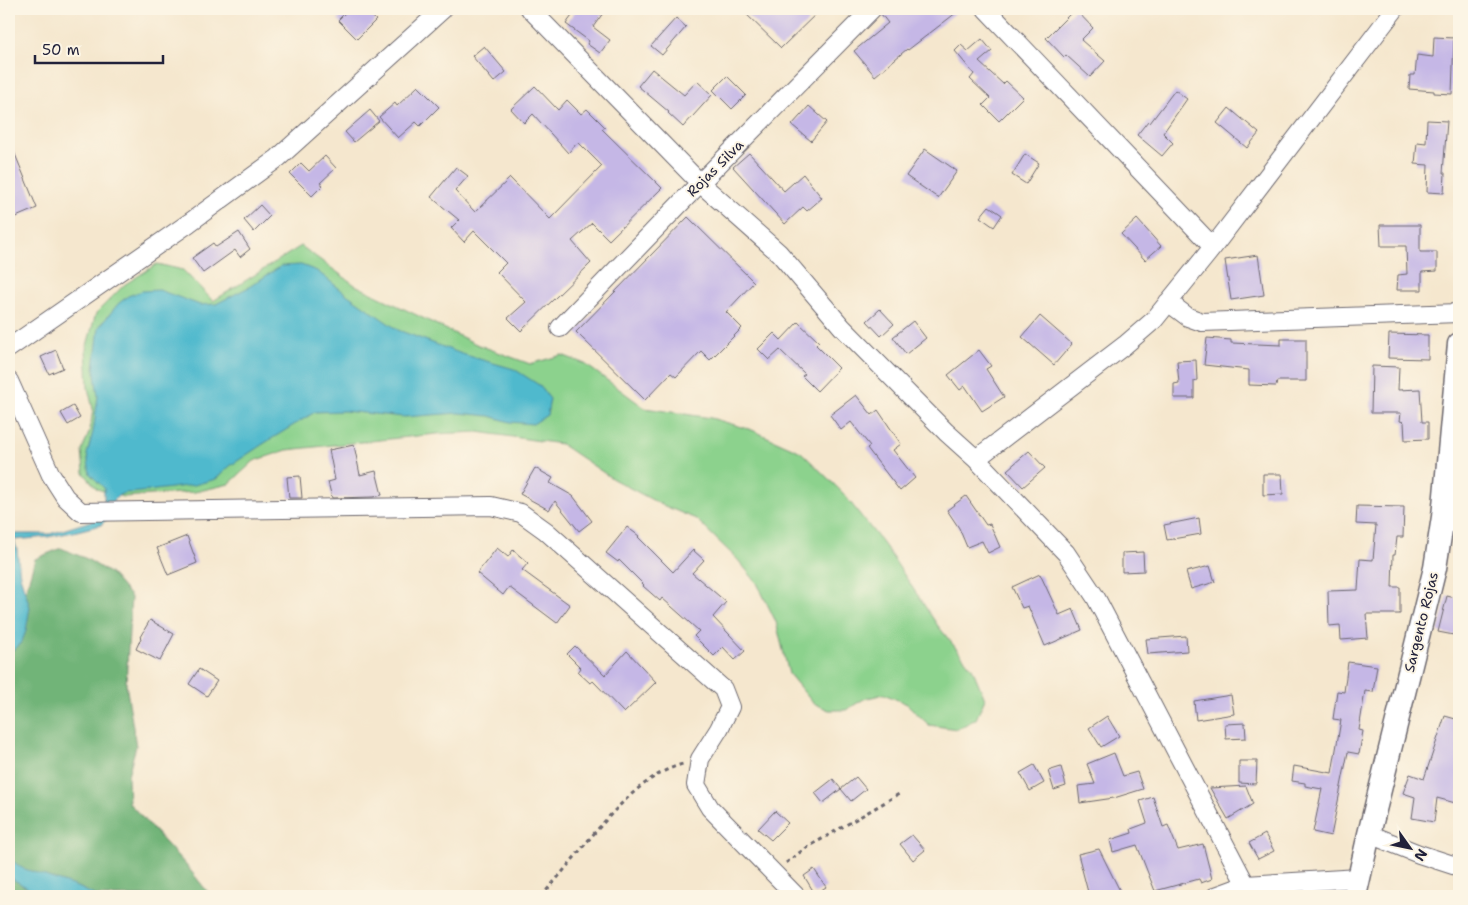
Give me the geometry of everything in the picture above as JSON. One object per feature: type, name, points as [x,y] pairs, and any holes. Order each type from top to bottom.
[{"type":"street","points":[[9,348],[189,223],[278,158],[443,9]]},
{"type":"street","points":[[530,9],[700,182],[779,253],[842,327],[946,432],[976,459],[1066,554],[1096,598],[1246,885]]},
{"type":"street","name":"Rojas Silva","points":[[560,328],[700,182],[872,9]]},
{"type":"street","points":[[986,9],[1213,247]]},
{"type":"street","points":[[976,459],[1125,345],[1154,320],[1213,247],[1395,9]]},
{"type":"street","points":[[1168,302],[1188,318],[1202,322],[1459,313]]},
{"type":"street","name":"Sargento Rojas","points":[[1357,887],[1435,568],[1451,516],[1459,344]]},
{"type":"street","points":[[9,381],[51,475],[65,497],[81,512],[492,506],[521,513],[546,531],[722,689],[730,707],[700,759],[696,786],[710,808],[796,896]]},
{"type":"street","points":[[1369,834],[1411,851],[1459,867]]},
{"type":"street","points":[[1216,896],[1246,885],[1357,887]]},
{"type":"path","points":[[541,896],[556,881],[606,820],[646,781],[673,767],[700,759]]},
{"type":"path","points":[[774,873],[803,850],[899,794]]},
{"type":"green space","points":[[301,246],[355,285],[476,344],[530,364],[562,355],[585,364],[645,408],[711,418],[752,430],[801,452],[842,492],[885,546],[938,626],[972,668],[985,699],[976,719],[957,729],[929,725],[907,704],[884,694],[864,699],[846,710],[829,710],[813,703],[789,674],[776,622],[757,583],[738,560],[696,519],[660,504],[613,479],[561,444],[478,432],[436,434],[287,450],[254,461],[229,484],[195,492],[123,497],[97,489],[84,473],[82,451],[90,430],[93,409],[88,388],[86,349],[96,313],[124,285],[157,264],[183,270],[213,301]]},
{"type":"green space","points":[[61,548],[87,559],[111,574],[131,597],[126,684],[136,746],[128,775],[129,803],[186,865],[211,896],[9,896],[9,623],[19,613],[35,559]]},
{"type":"water","points":[[301,265],[317,271],[398,330],[462,354],[514,369],[539,385],[550,399],[547,415],[533,424],[510,422],[490,416],[459,413],[404,417],[344,411],[315,412],[230,466],[216,479],[194,485],[125,493],[118,496],[111,504],[104,504],[104,488],[90,474],[87,454],[93,432],[98,396],[94,368],[99,327],[118,304],[128,296],[142,291],[159,290],[200,305],[216,304],[249,287],[281,266]]},
{"type":"water","points":[[108,518],[101,525],[73,532],[48,537],[14,540],[20,576],[30,607],[26,631],[21,644],[9,653],[9,635],[13,615],[9,595],[9,523],[12,534],[50,534],[97,519]]},
{"type":"water","points":[[9,858],[22,868],[80,888],[97,896],[56,896],[36,893],[9,877]]},
{"type":"building","points":[[349,9],[364,9],[376,20],[357,39],[338,20]]},
{"type":"building","points":[[577,9],[606,9],[593,27],[610,40],[600,53],[587,44],[589,41],[566,24]]},
{"type":"building","points":[[741,9],[821,9],[781,48]]},
{"type":"building","points":[[882,9],[961,9],[907,49],[875,76],[854,51],[888,23],[881,14]]},
{"type":"building","points":[[1075,9],[1093,28],[1081,40],[1105,61],[1090,77],[1066,55],[1064,57],[1046,38]]},
{"type":"building","points":[[676,18],[686,27],[662,55],[651,46]]},
{"type":"building","points":[[1434,37],[1454,38],[1452,94],[1409,89],[1410,75],[1415,75],[1417,55],[1433,57]]},
{"type":"building","points":[[982,39],[992,51],[979,62],[1003,84],[1006,81],[1023,97],[999,121],[983,105],[990,98],[970,79],[974,74],[955,51],[961,45],[968,51]]},
{"type":"building","points":[[484,46],[506,72],[494,82],[472,56]]},
{"type":"building","points":[[652,69],[684,95],[697,81],[712,95],[683,127],[669,112],[638,86]]},
{"type":"building","points":[[727,76],[746,95],[732,109],[713,90]]},
{"type":"building","points":[[418,86],[439,107],[420,126],[416,122],[398,138],[379,117],[395,103],[397,106]]},
{"type":"building","points":[[535,86],[558,110],[567,100],[581,114],[587,109],[605,127],[602,129],[662,188],[609,240],[592,223],[572,241],[591,263],[521,331],[508,318],[526,302],[497,272],[506,263],[474,231],[464,242],[451,228],[459,220],[431,197],[456,167],[468,176],[455,191],[475,212],[510,178],[550,219],[602,166],[578,142],[568,153],[533,114],[524,123],[511,109]]},
{"type":"building","points":[[1175,90],[1187,99],[1163,133],[1173,143],[1162,156],[1137,135],[1148,121],[1150,123]]},
{"type":"building","points":[[809,106],[827,122],[811,141],[792,125]]},
{"type":"building","points":[[1229,108],[1259,133],[1247,148],[1217,123]]},
{"type":"building","points":[[370,110],[379,121],[354,142],[345,132]]},
{"type":"building","points":[[1427,120],[1447,121],[1443,173],[1445,173],[1444,193],[1427,192],[1428,165],[1415,164],[1417,142],[1426,143]]},
{"type":"building","points":[[9,142],[37,208],[9,220]]},
{"type":"building","points":[[925,149],[957,171],[938,198],[906,176]]},
{"type":"building","points":[[749,153],[784,191],[803,174],[822,198],[807,211],[803,207],[785,224],[733,167]]},
{"type":"building","points":[[1025,154],[1039,163],[1026,184],[1012,175]]},
{"type":"building","points":[[325,156],[336,168],[320,183],[323,185],[312,196],[290,174],[301,163],[309,171]]},
{"type":"building","points":[[260,205],[270,216],[254,232],[244,220]]},
{"type":"building","points":[[989,206],[1002,215],[994,227],[980,217]]},
{"type":"building","points":[[688,217],[754,282],[726,312],[742,328],[710,360],[701,351],[676,377],[671,373],[645,400],[576,332]]},
{"type":"building","points":[[1137,219],[1161,246],[1145,260],[1121,234]]},
{"type":"building","points":[[1380,225],[1420,225],[1420,252],[1437,252],[1437,271],[1422,272],[1422,290],[1397,290],[1398,275],[1407,274],[1406,246],[1381,246]]},
{"type":"building","points":[[239,232],[250,249],[240,257],[235,250],[203,273],[192,258],[213,243],[216,247]]},
{"type":"building","points":[[1258,255],[1264,295],[1231,300],[1225,260]]},
{"type":"building","points":[[880,309],[894,324],[881,336],[867,321]]},
{"type":"building","points":[[1040,316],[1072,344],[1054,365],[1022,337]]},
{"type":"building","points":[[913,321],[926,338],[906,354],[893,337]]},
{"type":"building","points":[[798,322],[819,342],[816,345],[839,368],[817,391],[802,376],[805,374],[780,350],[769,360],[758,349],[774,333],[781,340]]},
{"type":"building","points":[[1389,334],[1428,335],[1428,359],[1388,358]]},
{"type":"building","points":[[1207,338],[1231,340],[1231,343],[1281,345],[1281,339],[1306,339],[1306,381],[1277,381],[1276,386],[1249,385],[1249,370],[1204,365]]},
{"type":"building","points":[[56,350],[63,368],[49,374],[41,357]]},
{"type":"building","points":[[979,350],[991,366],[986,369],[1004,397],[982,411],[965,386],[960,390],[948,375]]},
{"type":"building","points":[[1196,360],[1197,380],[1194,381],[1194,398],[1174,398],[1174,384],[1179,383],[1177,361]]},
{"type":"building","points":[[1372,366],[1399,367],[1398,390],[1420,389],[1422,422],[1428,422],[1428,439],[1405,440],[1404,422],[1400,421],[1401,413],[1371,413]]},
{"type":"building","points":[[856,395],[872,415],[878,410],[901,444],[893,450],[915,478],[900,491],[867,448],[870,446],[851,422],[841,430],[830,415]]},
{"type":"building","points":[[73,406],[80,418],[68,425],[61,413]]},
{"type":"building","points":[[354,445],[360,475],[376,471],[382,495],[374,497],[332,498],[328,482],[335,480],[329,450]]},
{"type":"building","points":[[1029,451],[1045,468],[1023,487],[1007,470]]},
{"type":"building","points":[[535,468],[553,478],[550,483],[573,496],[592,521],[579,531],[555,501],[549,510],[520,494]]},
{"type":"building","points":[[1263,474],[1282,474],[1283,494],[1263,495]]},
{"type":"building","points":[[300,476],[302,498],[289,498],[287,477]]},
{"type":"building","points":[[966,496],[986,525],[990,524],[1000,547],[988,553],[982,541],[967,547],[959,528],[947,510]]},
{"type":"building","points":[[1357,506],[1404,507],[1403,537],[1397,537],[1395,555],[1393,555],[1392,587],[1400,587],[1400,614],[1366,614],[1368,638],[1341,640],[1340,625],[1329,626],[1328,591],[1358,590],[1360,559],[1373,560],[1376,525],[1356,524]]},
{"type":"building","points":[[1199,518],[1201,534],[1167,540],[1164,525]]},
{"type":"building","points":[[627,527],[639,536],[673,572],[693,550],[704,560],[692,573],[726,602],[713,617],[745,651],[735,660],[723,647],[714,656],[694,636],[699,631],[662,598],[660,601],[643,586],[619,560],[618,562],[606,553]]},
{"type":"building","points":[[187,536],[197,563],[168,575],[157,548]]},
{"type":"building","points":[[497,548],[508,557],[513,550],[528,563],[522,570],[570,605],[557,623],[509,587],[503,595],[477,573]]},
{"type":"building","points":[[1143,552],[1144,571],[1122,572],[1122,553]]},
{"type":"building","points":[[1210,566],[1215,582],[1191,589],[1186,572]]},
{"type":"building","points":[[1040,574],[1059,615],[1073,609],[1082,630],[1045,646],[1028,606],[1022,608],[1012,587]]},
{"type":"building","points":[[1447,596],[1459,599],[1459,636],[1438,632]]},
{"type":"building","points":[[150,620],[174,634],[160,661],[136,649],[140,637]]},
{"type":"building","points":[[1186,636],[1187,651],[1148,654],[1146,639]]},
{"type":"building","points":[[575,646],[605,675],[627,651],[656,682],[624,713],[593,681],[590,683],[578,672],[581,668],[567,654]]},
{"type":"building","points":[[1348,662],[1377,666],[1373,692],[1365,691],[1359,730],[1363,731],[1359,754],[1348,752],[1331,836],[1313,832],[1322,789],[1292,781],[1294,766],[1332,773],[1341,720],[1333,719],[1337,691],[1344,692]]},
{"type":"building","points":[[199,669],[217,681],[207,696],[189,684]]},
{"type":"building","points":[[1231,695],[1234,714],[1196,720],[1194,701]]},
{"type":"building","points":[[1107,716],[1119,736],[1101,747],[1089,728]]},
{"type":"building","points":[[1445,716],[1459,720],[1459,804],[1437,798],[1434,822],[1412,818],[1415,797],[1403,793],[1410,774],[1424,779]]},
{"type":"building","points":[[1245,723],[1246,738],[1226,739],[1225,724]]},
{"type":"building","points":[[1114,753],[1123,776],[1137,772],[1143,789],[1114,798],[1080,803],[1078,786],[1095,784],[1087,764]]},
{"type":"building","points":[[1239,761],[1257,761],[1256,784],[1239,783]]},
{"type":"building","points":[[1034,765],[1044,783],[1030,791],[1020,773]]},
{"type":"building","points":[[1061,767],[1066,786],[1054,790],[1048,771]]},
{"type":"building","points":[[856,777],[866,789],[851,801],[841,789]]},
{"type":"building","points":[[833,779],[841,789],[823,803],[815,793]]},
{"type":"building","points":[[1246,786],[1253,804],[1228,819],[1210,788]]},
{"type":"building","points":[[1153,797],[1163,827],[1168,825],[1178,850],[1203,844],[1212,879],[1201,883],[1199,879],[1155,891],[1137,845],[1113,852],[1110,840],[1132,833],[1131,829],[1147,823],[1140,801]]},
{"type":"building","points":[[775,811],[788,823],[771,840],[758,829]]},
{"type":"building","points":[[1265,834],[1274,851],[1258,859],[1249,843]]},
{"type":"building","points":[[912,835],[925,850],[913,860],[900,844]]},
{"type":"building","points":[[1099,849],[1120,891],[1110,896],[1089,896],[1078,854]]},
{"type":"building","points":[[814,869],[826,887],[815,894],[804,876]]}]
